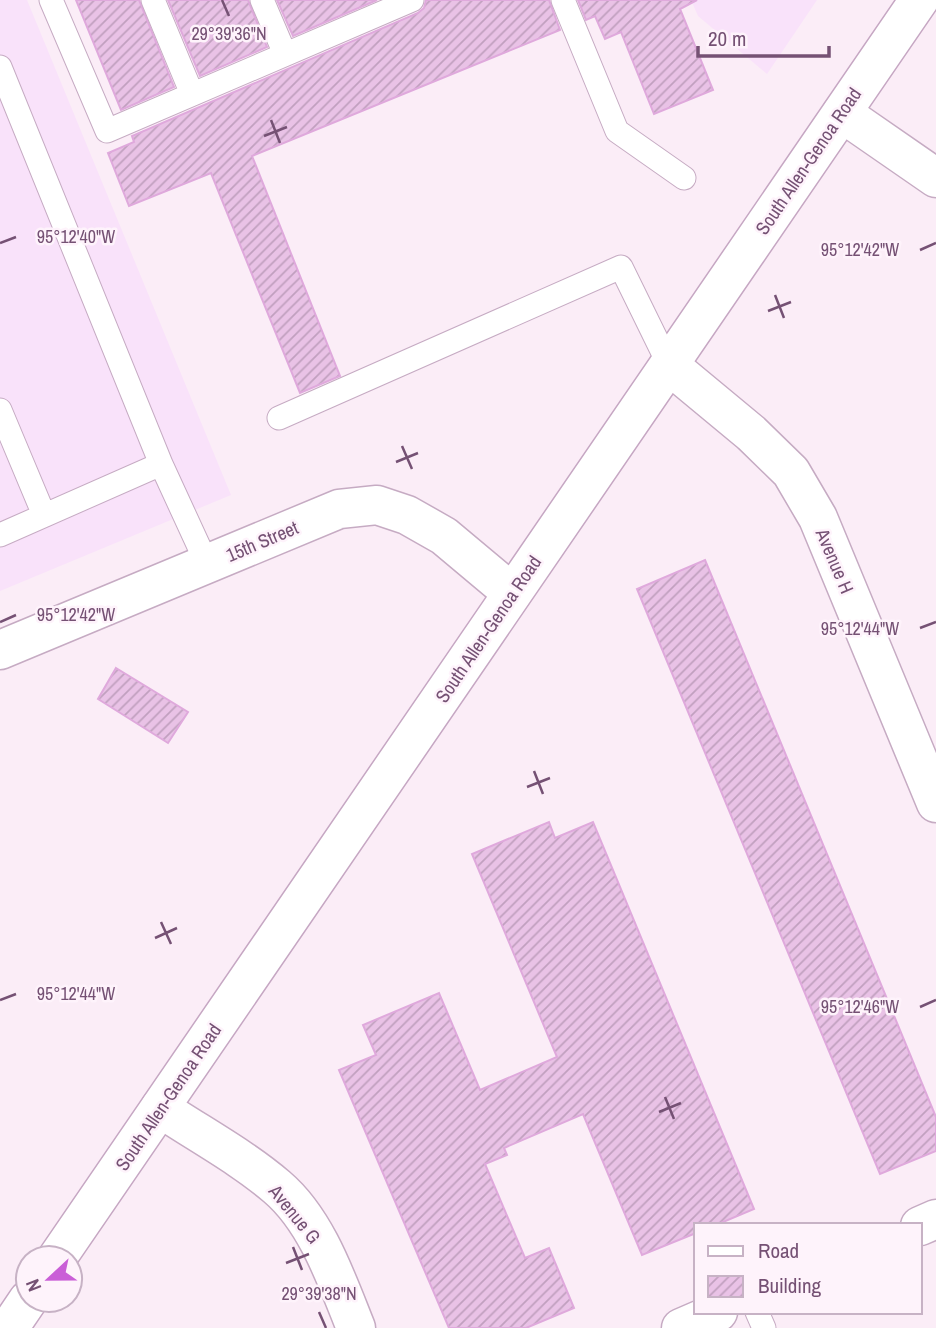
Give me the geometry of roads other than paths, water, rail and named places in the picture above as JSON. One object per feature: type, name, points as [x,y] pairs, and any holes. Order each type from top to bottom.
[{"type":"street","name":"South Allen-Genoa Road","points":[[67,1244],[919,0]]},
{"type":"street","points":[[842,113],[936,178]]},
{"type":"street","name":"Avenue H","points":[[669,365],[751,433],[791,472],[818,518],[936,803]]},
{"type":"street","name":"15th Street","points":[[0,650],[339,509],[377,505],[407,515],[444,536],[512,593]]},
{"type":"street","name":"Avenue G","points":[[160,1108],[279,1188],[322,1247],[356,1328]]},
{"type":"street","points":[[681,1328],[713,1314]]},
{"type":"lane","points":[[51,0],[107,131],[285,54],[367,9],[412,0]]},
{"type":"lane","points":[[153,0],[192,94]]},
{"type":"lane","points":[[262,0],[285,54]]},
{"type":"lane","points":[[563,0],[617,131],[684,178]]},
{"type":"lane","points":[[0,67],[161,464],[207,564]]},
{"type":"lane","points":[[279,418],[621,267],[669,365]]},
{"type":"lane","points":[[0,410],[44,515]]},
{"type":"lane","points":[[0,535],[161,464]]}]
